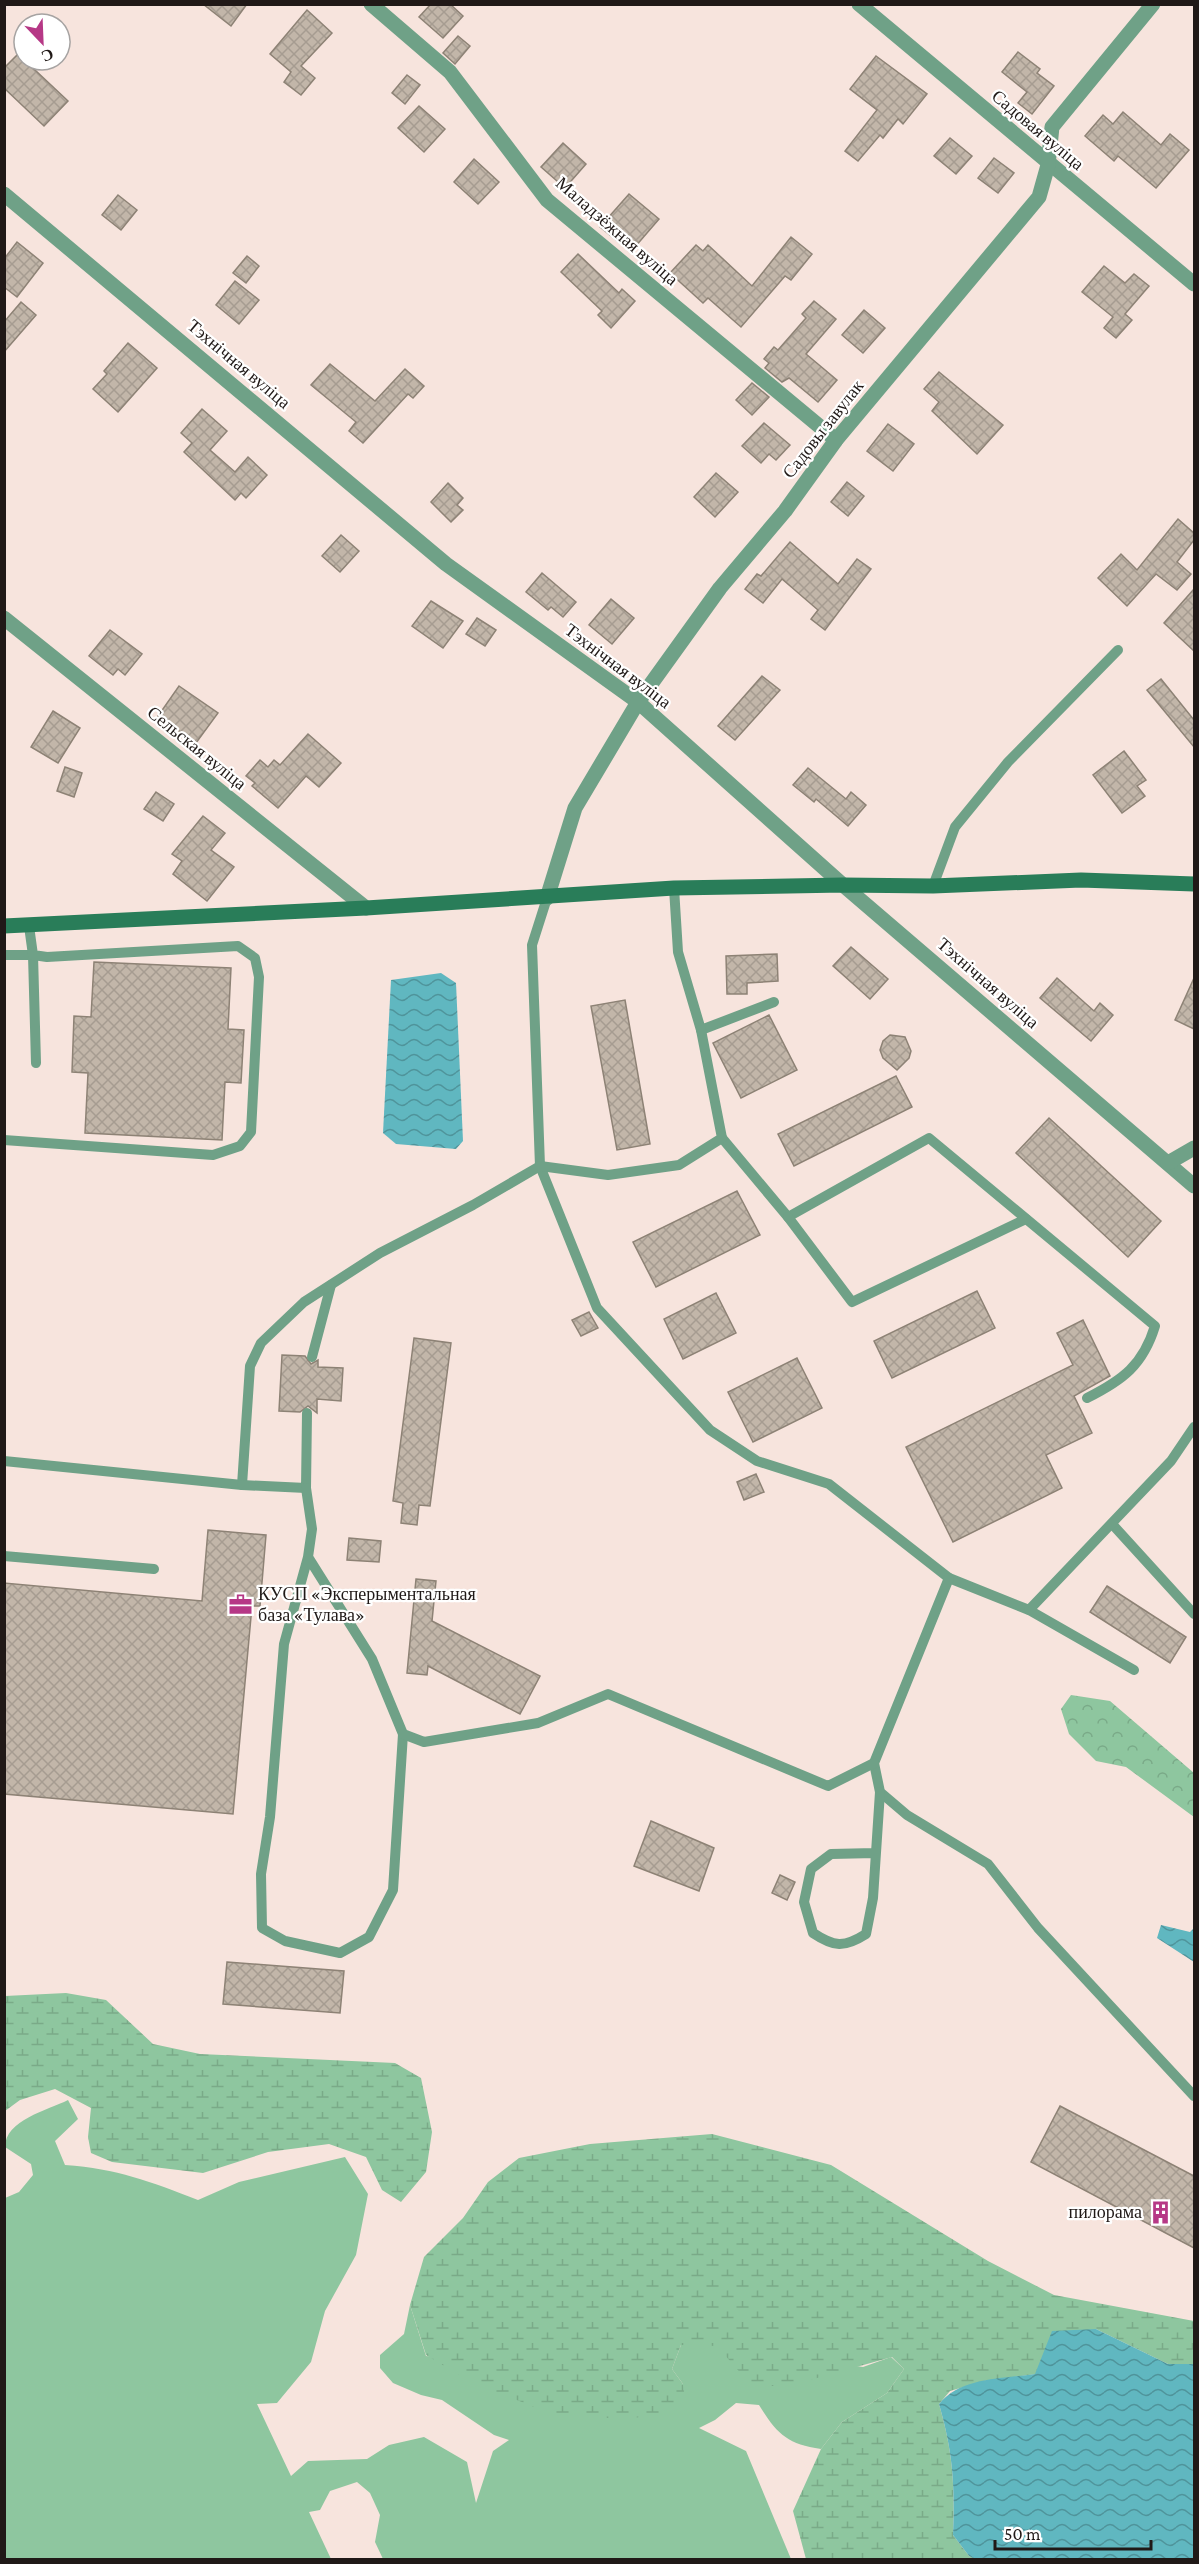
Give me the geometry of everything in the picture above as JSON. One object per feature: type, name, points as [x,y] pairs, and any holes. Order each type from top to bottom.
[{"type":"street","name":"Маладзёжная вуліца","points":[[371,4],[450,72],[547,201],[836,440]]},
{"type":"street","name":"Садовая вуліца","points":[[859,4],[1048,165],[1194,284]]},
{"type":"street","name":"Садовы завулак","points":[[546,898],[575,808],[638,702],[720,588],[785,511],[836,440],[1040,197],[1048,165],[1052,127],[1153,4]]},
{"type":"street","name":"Тэхнічная вуліца","points":[[4,194],[446,564],[638,702],[843,885],[1194,1186]]},
{"type":"street","name":"Сельская вуліца","points":[[4,618],[366,908]]},
{"type":"street","points":[[4,926],[546,898],[674,888],[933,886],[1081,880],[1194,884]]},
{"type":"street","points":[[1168,1163],[1194,1148]]},
{"type":"lane","points":[[933,886],[955,827],[1008,762],[1118,650]]},
{"type":"lane","points":[[674,888],[678,952],[701,1030],[722,1138],[788,1217],[852,1302],[1026,1219]]},
{"type":"lane","points":[[546,898],[532,945],[540,1166],[597,1308],[710,1430],[757,1461],[829,1484],[949,1578],[1029,1610],[1134,1670]]},
{"type":"lane","points":[[29,926],[33,954],[36,1064]]},
{"type":"lane","points":[[4,955],[33,954],[47,957],[238,946],[255,957],[260,977],[251,1132],[240,1146],[213,1155],[4,1140]]},
{"type":"lane","points":[[701,1030],[774,1002]]},
{"type":"lane","points":[[242,1485],[250,1366],[261,1343],[304,1302],[380,1253],[540,1166],[608,1175],[679,1165],[722,1138]]},
{"type":"lane","points":[[788,1217],[929,1138],[1155,1326],[1147,1350],[1118,1382],[1087,1398]]},
{"type":"lane","points":[[312,1357],[331,1285]]},
{"type":"lane","points":[[307,1413],[306,1488],[312,1528],[308,1557],[284,1644],[270,1817],[261,1874],[262,1928],[285,1941],[340,1953],[369,1937],[393,1890],[403,1734],[372,1659],[308,1557]]},
{"type":"lane","points":[[1029,1610],[1171,1461],[1194,1427]]},
{"type":"lane","points":[[4,1461],[242,1485],[306,1488]]},
{"type":"lane","points":[[1112,1524],[1194,1614]]},
{"type":"lane","points":[[4,1556],[154,1569]]},
{"type":"lane","points":[[875,1853],[831,1854],[811,1869],[804,1902],[813,1933],[829,1943],[852,1944],[866,1934],[873,1898],[880,1792],[874,1763],[949,1578]]},
{"type":"lane","points":[[403,1734],[424,1742],[538,1723],[608,1694],[828,1786],[874,1763]]},
{"type":"lane","points":[[880,1792],[907,1815],[988,1864],[1038,1928],[1194,2096]]},
{"type":"green space","points":[[1071,1695],[1110,1701],[1194,1773],[1194,1817],[1126,1767],[1096,1761],[1069,1734],[1061,1709]]},
{"type":"green space","points":[[66,1993],[106,2000],[153,2044],[200,2054],[395,2063],[421,2078],[432,2132],[426,2172],[401,2202],[382,2190],[366,2157],[329,2144],[268,2152],[203,2173],[112,2162],[91,2153],[88,2137],[91,2108],[55,2089],[20,2100],[5,2111],[5,1996]]},
{"type":"green space","points":[[68,2100],[78,2119],[55,2141],[65,2165],[101,2169],[133,2177],[198,2200],[239,2182],[345,2157],[368,2194],[356,2255],[325,2311],[311,2362],[277,2403],[257,2404],[291,2476],[308,2461],[367,2459],[389,2445],[424,2437],[467,2462],[476,2503],[493,2451],[509,2440],[494,2435],[442,2400],[421,2395],[393,2383],[380,2368],[380,2355],[404,2334],[410,2305],[426,2356],[683,2384],[672,2369],[681,2345],[718,2345],[863,2367],[891,2357],[904,2369],[887,2393],[842,2422],[821,2449],[791,2441],[771,2423],[759,2405],[736,2403],[715,2420],[699,2428],[746,2451],[791,2559],[383,2559],[375,2542],[380,2515],[370,2493],[357,2482],[330,2491],[320,2510],[309,2512],[331,2559],[5,2559],[5,2198],[19,2192],[33,2175],[31,2164],[5,2147],[12,2130],[20,2123]]},
{"type":"green space","points":[[712,2134],[831,2165],[988,2261],[1054,2295],[1194,2321],[1194,2364],[1168,2364],[1096,2329],[1036,2374],[984,2381],[950,2391],[939,2404],[952,2469],[953,2535],[969,2556],[977,2559],[806,2559],[793,2511],[821,2449],[842,2422],[887,2393],[904,2369],[892,2357],[785,2387],[750,2384],[717,2346],[681,2345],[672,2369],[683,2384],[685,2400],[659,2415],[623,2419],[552,2414],[471,2382],[426,2355],[410,2305],[424,2257],[463,2218],[488,2182],[519,2158],[590,2144]]},
{"type":"water","points":[[441,973],[456,983],[463,1141],[456,1149],[396,1144],[383,1133],[391,980]]},
{"type":"water","points":[[1161,1925],[1190,1932],[1194,1928],[1194,1962],[1157,1938]]},
{"type":"water","points":[[1096,2329],[1168,2364],[1194,2364],[1194,2559],[977,2560],[969,2556],[953,2535],[952,2469],[939,2404],[948,2395],[971,2384],[1035,2374],[1052,2331]]},
{"type":"building","points":[[203,4],[247,4],[231,26]]},
{"type":"building","points":[[431,4],[450,4],[463,16],[443,38],[419,17]]},
{"type":"building","points":[[307,10],[332,33],[301,66],[315,78],[301,95],[284,82],[291,72],[270,54]]},
{"type":"building","points":[[458,36],[470,46],[455,64],[443,53]]},
{"type":"building","points":[[1018,52],[1040,69],[1037,73],[1054,86],[1032,114],[1018,103],[1027,92],[1002,72]]},
{"type":"building","points":[[876,56],[927,94],[903,124],[898,119],[883,138],[880,135],[858,161],[845,151],[877,110],[850,89]]},
{"type":"building","points":[[12,60],[12,72],[37,72],[68,101],[44,126],[4,88],[4,68]]},
{"type":"building","points":[[407,75],[420,85],[405,104],[392,93]]},
{"type":"building","points":[[419,106],[445,129],[424,152],[398,128]]},
{"type":"building","points":[[1123,112],[1161,145],[1170,134],[1189,150],[1156,188],[1118,156],[1114,161],[1085,136],[1103,115],[1113,124]]},
{"type":"building","points":[[950,138],[972,156],[956,174],[934,156]]},
{"type":"building","points":[[563,143],[586,164],[565,188],[541,167]]},
{"type":"building","points":[[994,158],[1014,173],[998,193],[978,178]]},
{"type":"building","points":[[474,159],[499,182],[478,204],[454,182]]},
{"type":"building","points":[[629,194],[659,219],[635,247],[626,238],[621,244],[600,227]]},
{"type":"building","points":[[118,195],[137,210],[121,230],[102,215]]},
{"type":"building","points":[[791,237],[812,254],[791,280],[785,276],[741,327],[708,298],[703,303],[670,273],[696,245],[703,251],[708,245],[752,286]]},
{"type":"building","points":[[17,242],[43,263],[17,297],[4,287],[4,259]]},
{"type":"building","points":[[578,254],[619,293],[622,289],[635,301],[611,328],[598,315],[602,311],[561,272]]},
{"type":"building","points":[[247,256],[259,266],[246,283],[233,273]]},
{"type":"building","points":[[1104,266],[1125,283],[1134,274],[1149,286],[1125,314],[1132,320],[1116,338],[1104,328],[1113,317],[1082,292]]},
{"type":"building","points":[[235,281],[259,300],[239,324],[216,305]]},
{"type":"building","points":[[814,301],[836,319],[806,354],[837,380],[818,402],[789,378],[782,382],[765,368],[769,363],[764,359],[774,347],[778,350],[806,318],[802,314]]},
{"type":"building","points":[[21,302],[36,315],[4,352],[4,322]]},
{"type":"building","points":[[864,310],[885,328],[863,353],[842,335]]},
{"type":"building","points":[[128,343],[157,368],[118,412],[93,389],[107,374],[104,371]]},
{"type":"building","points":[[330,364],[375,401],[405,369],[424,386],[413,398],[408,394],[363,443],[349,431],[356,422],[311,385]]},
{"type":"building","points":[[939,372],[1003,425],[977,454],[932,411],[939,402],[924,389]]},
{"type":"building","points":[[752,383],[769,397],[752,415],[736,400]]},
{"type":"building","points":[[202,409],[227,431],[210,450],[235,472],[248,457],[267,475],[246,498],[241,493],[235,500],[184,452],[192,443],[181,433]]},
{"type":"building","points":[[764,423],[790,445],[776,460],[769,454],[761,463],[742,446]]},
{"type":"building","points":[[888,424],[914,444],[893,471],[867,451]]},
{"type":"building","points":[[716,473],[738,492],[715,517],[694,497]]},
{"type":"building","points":[[847,482],[864,496],[848,516],[831,502]]},
{"type":"building","points":[[448,483],[463,498],[457,505],[463,510],[451,522],[431,502]]},
{"type":"building","points":[[1178,519],[1194,533],[1194,540],[1177,562],[1191,574],[1177,590],[1156,574],[1127,606],[1098,578],[1121,554],[1137,570]]},
{"type":"building","points":[[341,535],[359,551],[340,572],[322,556]]},
{"type":"building","points":[[790,542],[838,584],[857,559],[871,569],[825,630],[811,619],[818,610],[782,579],[763,603],[745,589],[757,574],[761,576]]},
{"type":"building","points":[[542,573],[576,602],[563,617],[551,607],[548,610],[526,592]]},
{"type":"building","points":[[1194,589],[1194,651],[1164,623]]},
{"type":"building","points":[[611,599],[634,618],[612,644],[589,625]]},
{"type":"building","points":[[431,601],[463,621],[443,648],[412,626]]},
{"type":"building","points":[[477,618],[496,630],[485,646],[466,634]]},
{"type":"building","points":[[110,630],[142,654],[125,675],[118,669],[113,675],[89,656]]},
{"type":"building","points":[[762,676],[780,690],[735,740],[718,726]]},
{"type":"building","points":[[1161,679],[1194,720],[1194,747],[1147,690]]},
{"type":"building","points":[[179,686],[218,713],[196,743],[158,716]]},
{"type":"building","points":[[53,711],[80,728],[58,763],[31,747]]},
{"type":"building","points":[[308,734],[341,763],[319,787],[306,776],[278,808],[252,786],[255,783],[246,776],[260,760],[268,767],[274,760],[280,765]]},
{"type":"building","points":[[1124,751],[1146,780],[1137,786],[1145,796],[1122,813],[1093,775]]},
{"type":"building","points":[[65,767],[82,773],[74,797],[57,791]]},
{"type":"building","points":[[808,768],[846,799],[851,792],[866,805],[848,826],[816,799],[814,802],[793,785]]},
{"type":"building","points":[[156,792],[174,804],[163,821],[144,809]]},
{"type":"building","points":[[203,816],[225,833],[211,850],[234,867],[207,901],[173,874],[182,861],[172,854]]},
{"type":"building","points":[[851,947],[888,979],[870,999],[833,966]]},
{"type":"building","points":[[777,954],[778,981],[747,983],[747,994],[727,994],[726,956]]},
{"type":"building","points":[[94,962],[231,968],[228,1029],[244,1030],[241,1083],[225,1082],[222,1140],[85,1133],[88,1073],[72,1072],[74,1016],[91,1017]]},
{"type":"building","points":[[1057,978],[1094,1011],[1100,1003],[1113,1015],[1091,1041],[1040,998]]},
{"type":"building","points":[[1194,978],[1194,1029],[1175,1020]]},
{"type":"building","points":[[625,1000],[650,1144],[617,1150],[591,1006]]},
{"type":"building","points":[[769,1015],[797,1070],[741,1098],[713,1043]]},
{"type":"building","points":[[890,1035],[905,1037],[911,1051],[909,1058],[897,1070],[883,1058],[880,1050],[883,1041]]},
{"type":"building","points":[[896,1076],[912,1107],[794,1166],[778,1134]]},
{"type":"building","points":[[1049,1118],[1161,1221],[1128,1257],[1016,1153]]},
{"type":"building","points":[[737,1191],[760,1235],[656,1287],[633,1242]]},
{"type":"building","points":[[977,1291],[995,1328],[892,1378],[874,1341]]},
{"type":"building","points":[[716,1293],[736,1333],[683,1359],[664,1319]]},
{"type":"building","points":[[589,1312],[598,1328],[581,1336],[572,1320]]},
{"type":"building","points":[[1083,1320],[1110,1376],[1074,1396],[1092,1433],[1046,1455],[1062,1488],[953,1542],[906,1447],[1073,1365],[1057,1333]]},
{"type":"building","points":[[414,1338],[451,1343],[430,1506],[419,1505],[417,1525],[401,1523],[403,1503],[393,1501]]},
{"type":"building","points":[[282,1355],[305,1356],[311,1364],[318,1360],[318,1367],[343,1368],[341,1401],[317,1399],[317,1413],[308,1406],[300,1412],[279,1411]]},
{"type":"building","points":[[797,1358],[822,1408],[753,1442],[728,1392]]},
{"type":"building","points":[[756,1474],[764,1492],[744,1500],[737,1482]]},
{"type":"building","points":[[208,1530],[266,1535],[260,1606],[252,1606],[233,1814],[4,1794],[4,1583],[202,1601]]},
{"type":"building","points":[[349,1538],[381,1541],[379,1562],[347,1560]]},
{"type":"building","points":[[416,1579],[436,1581],[432,1621],[540,1676],[520,1714],[428,1666],[427,1675],[407,1673]]},
{"type":"building","points":[[1107,1586],[1186,1637],[1170,1663],[1090,1612]]},
{"type":"building","points":[[651,1821],[714,1848],[699,1891],[634,1866]]},
{"type":"building","points":[[780,1875],[795,1882],[787,1900],[772,1893]]},
{"type":"building","points":[[227,1962],[344,1971],[340,2013],[223,2004]]},
{"type":"building","name":"пилорама","points":[[1060,2106],[1194,2176],[1194,2248],[1031,2162]]},
{"type":"place","name":"КУСП «Эксперыментальная база «Тулава»","points":[[240,1604]]},
{"type":"place","name":"пилорама","points":[[1160,2212]]}]
